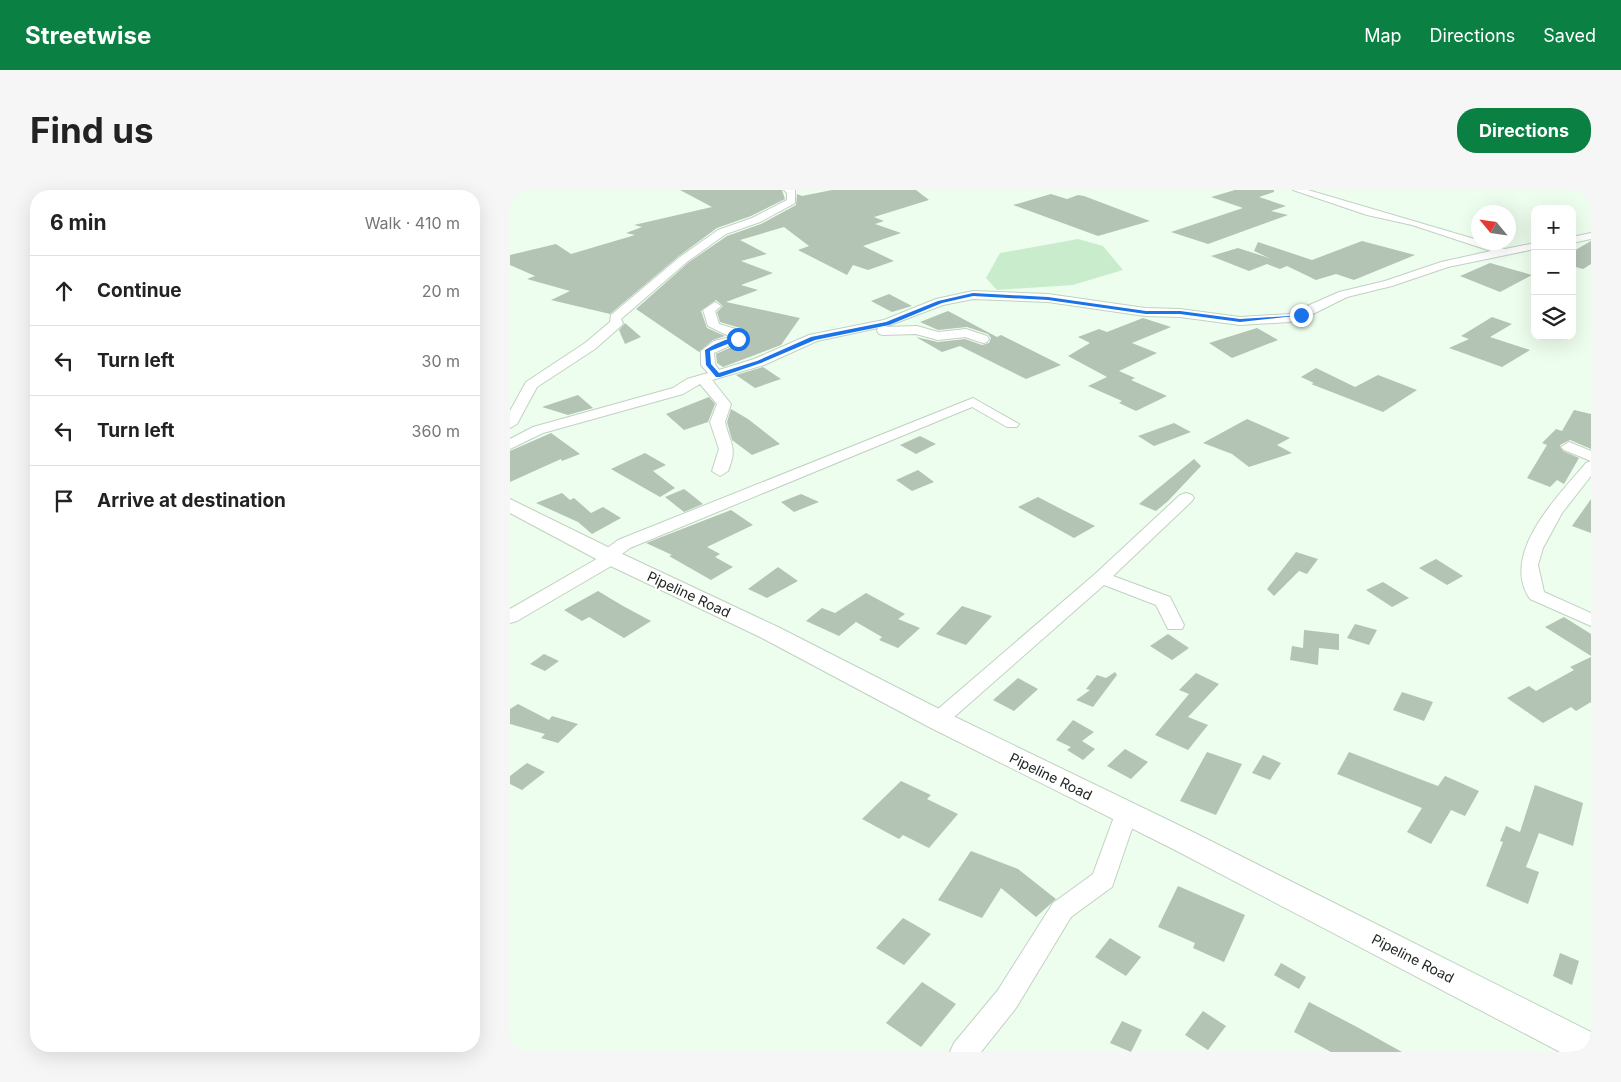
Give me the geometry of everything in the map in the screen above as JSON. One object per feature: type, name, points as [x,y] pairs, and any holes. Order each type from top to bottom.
[{"type":"street","points":[[510,424],[531,385],[590,346],[617,323],[615,318],[623,309],[660,281],[684,259],[722,232],[756,220],[792,201],[792,192],[788,190]]},
{"type":"street","points":[[1298,190],[1371,213],[1415,223],[1504,252]]},
{"type":"street","points":[[1576,239],[1591,236]]},
{"type":"street","points":[[510,446],[538,430],[642,402],[759,362],[813,338],[887,323],[940,302],[973,294],[1048,298],[1146,312],[1180,313],[1240,321],[1289,318],[1301,315],[1343,294],[1388,284],[1445,264],[1531,247]]},
{"type":"street","points":[[715,306],[709,310],[714,326],[735,333],[738,339],[719,344],[707,351],[711,377],[706,384],[723,400],[724,404],[717,418],[718,428],[725,442],[725,458],[720,471]]},
{"type":"street","points":[[846,332],[917,330],[938,336],[966,333],[983,339]]},
{"type":"street","points":[[510,617],[610,557],[624,544],[973,402],[1012,424]]},
{"type":"street","points":[[1570,447],[1591,458]]},
{"type":"street","points":[[1591,466],[1546,525],[1530,562],[1536,595],[1591,620]]},
{"type":"street","points":[[938,720],[1101,578],[1186,498]]},
{"type":"street","name":"Pipeline Road","points":[[510,506],[610,557],[768,632],[938,720],[1237,868],[1591,1050]]},
{"type":"street","points":[[1101,578],[1164,601],[1175,625]]},
{"type":"street","points":[[964,1052],[1007,999],[1062,910],[1103,880],[1126,814]]},
{"type":"green space","points":[[1078,239],[1103,246],[1123,270],[1073,285],[997,290],[986,278],[1000,253]]},
{"type":"building","points":[[680,190],[782,190],[785,199],[751,216],[717,228],[679,256],[610,314],[551,300],[570,291],[527,279],[535,276],[510,265],[510,255],[556,244],[571,254],[635,235],[626,233],[642,227],[634,225],[712,207]]},
{"type":"building","points":[[832,190],[916,190],[929,200],[874,217],[884,221],[875,224],[901,233],[863,246],[894,261],[868,270],[853,265],[847,275],[798,250],[809,246],[784,227],[740,240],[767,254],[741,261],[773,273],[741,285],[758,290],[726,302],[800,318],[781,345],[723,367],[717,363],[716,354],[745,341],[746,338],[740,328],[720,322],[717,312],[723,306],[716,300],[701,311],[707,328],[725,336],[713,340],[699,352],[636,309],[689,262],[727,236],[761,224],[796,205],[797,194],[802,196]]},
{"type":"building","points":[[1235,190],[1274,190],[1274,192],[1259,197],[1286,206],[1271,211],[1288,215],[1208,244],[1171,232],[1243,208],[1211,197]]},
{"type":"building","points":[[1051,194],[1067,199],[1078,195],[1084,196],[1150,221],[1098,236],[1013,205]]},
{"type":"building","points":[[1362,241],[1415,255],[1354,280],[1336,274],[1316,280],[1287,266],[1280,269],[1267,264],[1249,271],[1211,256],[1238,248],[1269,258],[1254,251],[1258,242],[1312,260]]},
{"type":"building","points":[[1591,241],[1591,264],[1583,269],[1576,267],[1576,250]]},
{"type":"building","points":[[1490,263],[1531,275],[1500,292],[1460,276]]},
{"type":"building","points":[[889,294],[912,306],[892,312],[871,301]]},
{"type":"building","points":[[948,311],[997,337],[1001,335],[1061,365],[1026,379],[960,346],[942,352],[916,337],[938,342],[965,339],[982,345],[989,343],[991,338],[988,334],[967,327],[938,330],[920,322]]},
{"type":"building","points":[[1492,317],[1512,324],[1490,337],[1530,350],[1502,367],[1449,348],[1469,339],[1461,336]]},
{"type":"building","points":[[1143,318],[1171,327],[1132,343],[1157,353],[1119,371],[1135,378],[1131,380],[1167,396],[1136,411],[1119,403],[1122,401],[1088,386],[1107,377],[1068,356],[1090,343],[1078,337],[1099,329],[1107,332]]},
{"type":"building","points":[[625,323],[641,337],[625,344],[619,330]]},
{"type":"building","points":[[1257,328],[1278,340],[1232,358],[1209,343]]},
{"type":"building","points":[[763,367],[781,379],[755,388],[736,375]]},
{"type":"building","points":[[1316,368],[1355,387],[1378,375],[1417,390],[1383,412],[1311,384],[1314,383],[1301,377]]},
{"type":"building","points":[[578,395],[593,408],[568,415],[542,407]]},
{"type":"building","points":[[709,397],[715,404],[708,422],[684,430],[666,414]]},
{"type":"building","points":[[731,409],[748,419],[780,444],[752,455],[732,440],[727,422]]},
{"type":"building","points":[[1574,410],[1591,414],[1591,449],[1570,440],[1560,445],[1563,451],[1579,458],[1564,484],[1557,480],[1550,487],[1527,478],[1547,445],[1542,443],[1556,429],[1562,431]]},
{"type":"building","points":[[1247,419],[1290,438],[1277,445],[1292,453],[1249,467],[1232,454],[1203,443]]},
{"type":"building","points":[[1174,423],[1191,432],[1154,446],[1138,436]]},
{"type":"building","points":[[551,433],[580,454],[562,461],[561,459],[510,482],[510,451]]},
{"type":"building","points":[[920,436],[936,444],[916,454],[900,445]]},
{"type":"building","points":[[645,453],[666,465],[653,471],[675,488],[660,497],[611,469]]},
{"type":"building","points":[[1194,459],[1201,466],[1156,511],[1139,504]]},
{"type":"building","points":[[918,470],[934,482],[912,491],[896,480]]},
{"type":"building","points":[[684,489],[703,504],[684,512],[665,497]]},
{"type":"building","points":[[562,493],[570,500],[574,498],[591,513],[603,507],[621,518],[592,534],[578,522],[536,503]]},
{"type":"building","points":[[801,494],[819,502],[794,512],[781,502]]},
{"type":"building","points":[[1038,497],[1095,526],[1074,538],[1018,507]]},
{"type":"building","points":[[1591,499],[1591,533],[1572,526]]},
{"type":"building","points":[[731,510],[753,525],[707,547],[720,554],[715,557],[733,567],[711,580],[669,556],[672,555],[646,543]]},
{"type":"building","points":[[1296,552],[1318,559],[1307,574],[1299,571],[1274,596],[1267,589]]},
{"type":"building","points":[[1436,559],[1463,576],[1447,585],[1419,568]]},
{"type":"building","points":[[778,567],[798,581],[767,598],[748,589]]},
{"type":"building","points":[[1383,582],[1409,598],[1392,607],[1366,590]]},
{"type":"building","points":[[598,591],[651,621],[624,638],[589,617],[582,621],[564,610]]},
{"type":"building","points":[[866,593],[905,614],[898,619],[920,628],[898,648],[879,640],[882,637],[856,622],[839,636],[806,621],[822,608],[835,613]]},
{"type":"building","points":[[962,606],[992,616],[966,645],[936,634]]},
{"type":"building","points":[[1564,617],[1591,634],[1591,656],[1545,627]]},
{"type":"building","points":[[1355,624],[1377,630],[1369,645],[1347,638]]},
{"type":"building","points":[[1304,630],[1339,634],[1339,650],[1319,648],[1318,665],[1290,660],[1292,646],[1303,648]]},
{"type":"building","points":[[1168,634],[1189,648],[1172,660],[1150,646]]},
{"type":"building","points":[[544,654],[559,661],[545,671],[530,664]]},
{"type":"building","points":[[1591,657],[1591,702],[1576,711],[1571,707],[1543,723],[1507,698],[1529,686],[1536,691],[1574,670],[1570,667]]},
{"type":"building","points":[[1115,672],[1117,675],[1093,707],[1076,700],[1090,690],[1086,689],[1097,675],[1106,678]]},
{"type":"building","points":[[1196,673],[1219,684],[1188,717],[1208,725],[1188,750],[1155,735],[1189,694],[1179,690]]},
{"type":"building","points":[[1018,678],[1038,689],[1014,711],[993,700]]},
{"type":"building","points":[[1402,692],[1433,702],[1424,721],[1393,710]]},
{"type":"building","points":[[518,704],[549,720],[552,716],[578,724],[558,743],[541,738],[545,734],[510,724],[510,709]]},
{"type":"building","points":[[1073,720],[1094,732],[1082,741],[1095,749],[1083,760],[1067,750],[1071,747],[1056,740]]},
{"type":"building","points":[[1125,749],[1148,762],[1131,779],[1107,766]]},
{"type":"building","points":[[1207,752],[1242,764],[1216,815],[1180,801]]},
{"type":"building","points":[[1349,752],[1438,786],[1445,776],[1479,791],[1465,816],[1451,810],[1431,844],[1407,832],[1422,808],[1337,774]]},
{"type":"building","points":[[1263,755],[1281,763],[1270,780],[1252,773]]},
{"type":"building","points":[[527,763],[545,772],[522,790],[510,784],[510,776]]},
{"type":"building","points":[[901,781],[931,795],[927,799],[958,814],[929,848],[903,835],[899,839],[862,819]]},
{"type":"building","points":[[1535,785],[1583,803],[1573,846],[1539,833],[1526,867],[1539,872],[1528,904],[1486,886],[1503,842],[1500,841],[1506,826],[1520,832]]},
{"type":"building","points":[[971,851],[1018,869],[1056,899],[1036,917],[1001,888],[982,918],[938,900]]},
{"type":"building","points":[[1178,886],[1245,915],[1224,962],[1193,948],[1195,943],[1158,927]]},
{"type":"building","points":[[903,918],[931,934],[904,965],[876,948]]},
{"type":"building","points":[[1110,938],[1141,957],[1126,976],[1095,957]]},
{"type":"building","points":[[1560,953],[1579,961],[1572,985],[1553,976]]},
{"type":"building","points":[[1281,963],[1306,977],[1299,989],[1274,975]]},
{"type":"building","points":[[922,982],[956,1004],[921,1047],[886,1023]]},
{"type":"building","points":[[1309,1002],[1402,1052],[1331,1052],[1294,1032]]},
{"type":"building","points":[[1203,1011],[1226,1026],[1208,1050],[1185,1035]]},
{"type":"building","points":[[1122,1021],[1142,1030],[1131,1052],[1110,1043]]},
{"type":"route","points":[[738,339],[719,344],[707,351],[708,365],[718,376],[759,362],[813,338],[887,323],[908,317],[940,302],[973,294],[1048,298],[1116,306],[1146,312],[1214,316],[1240,321],[1289,318],[1301,315]]}]
